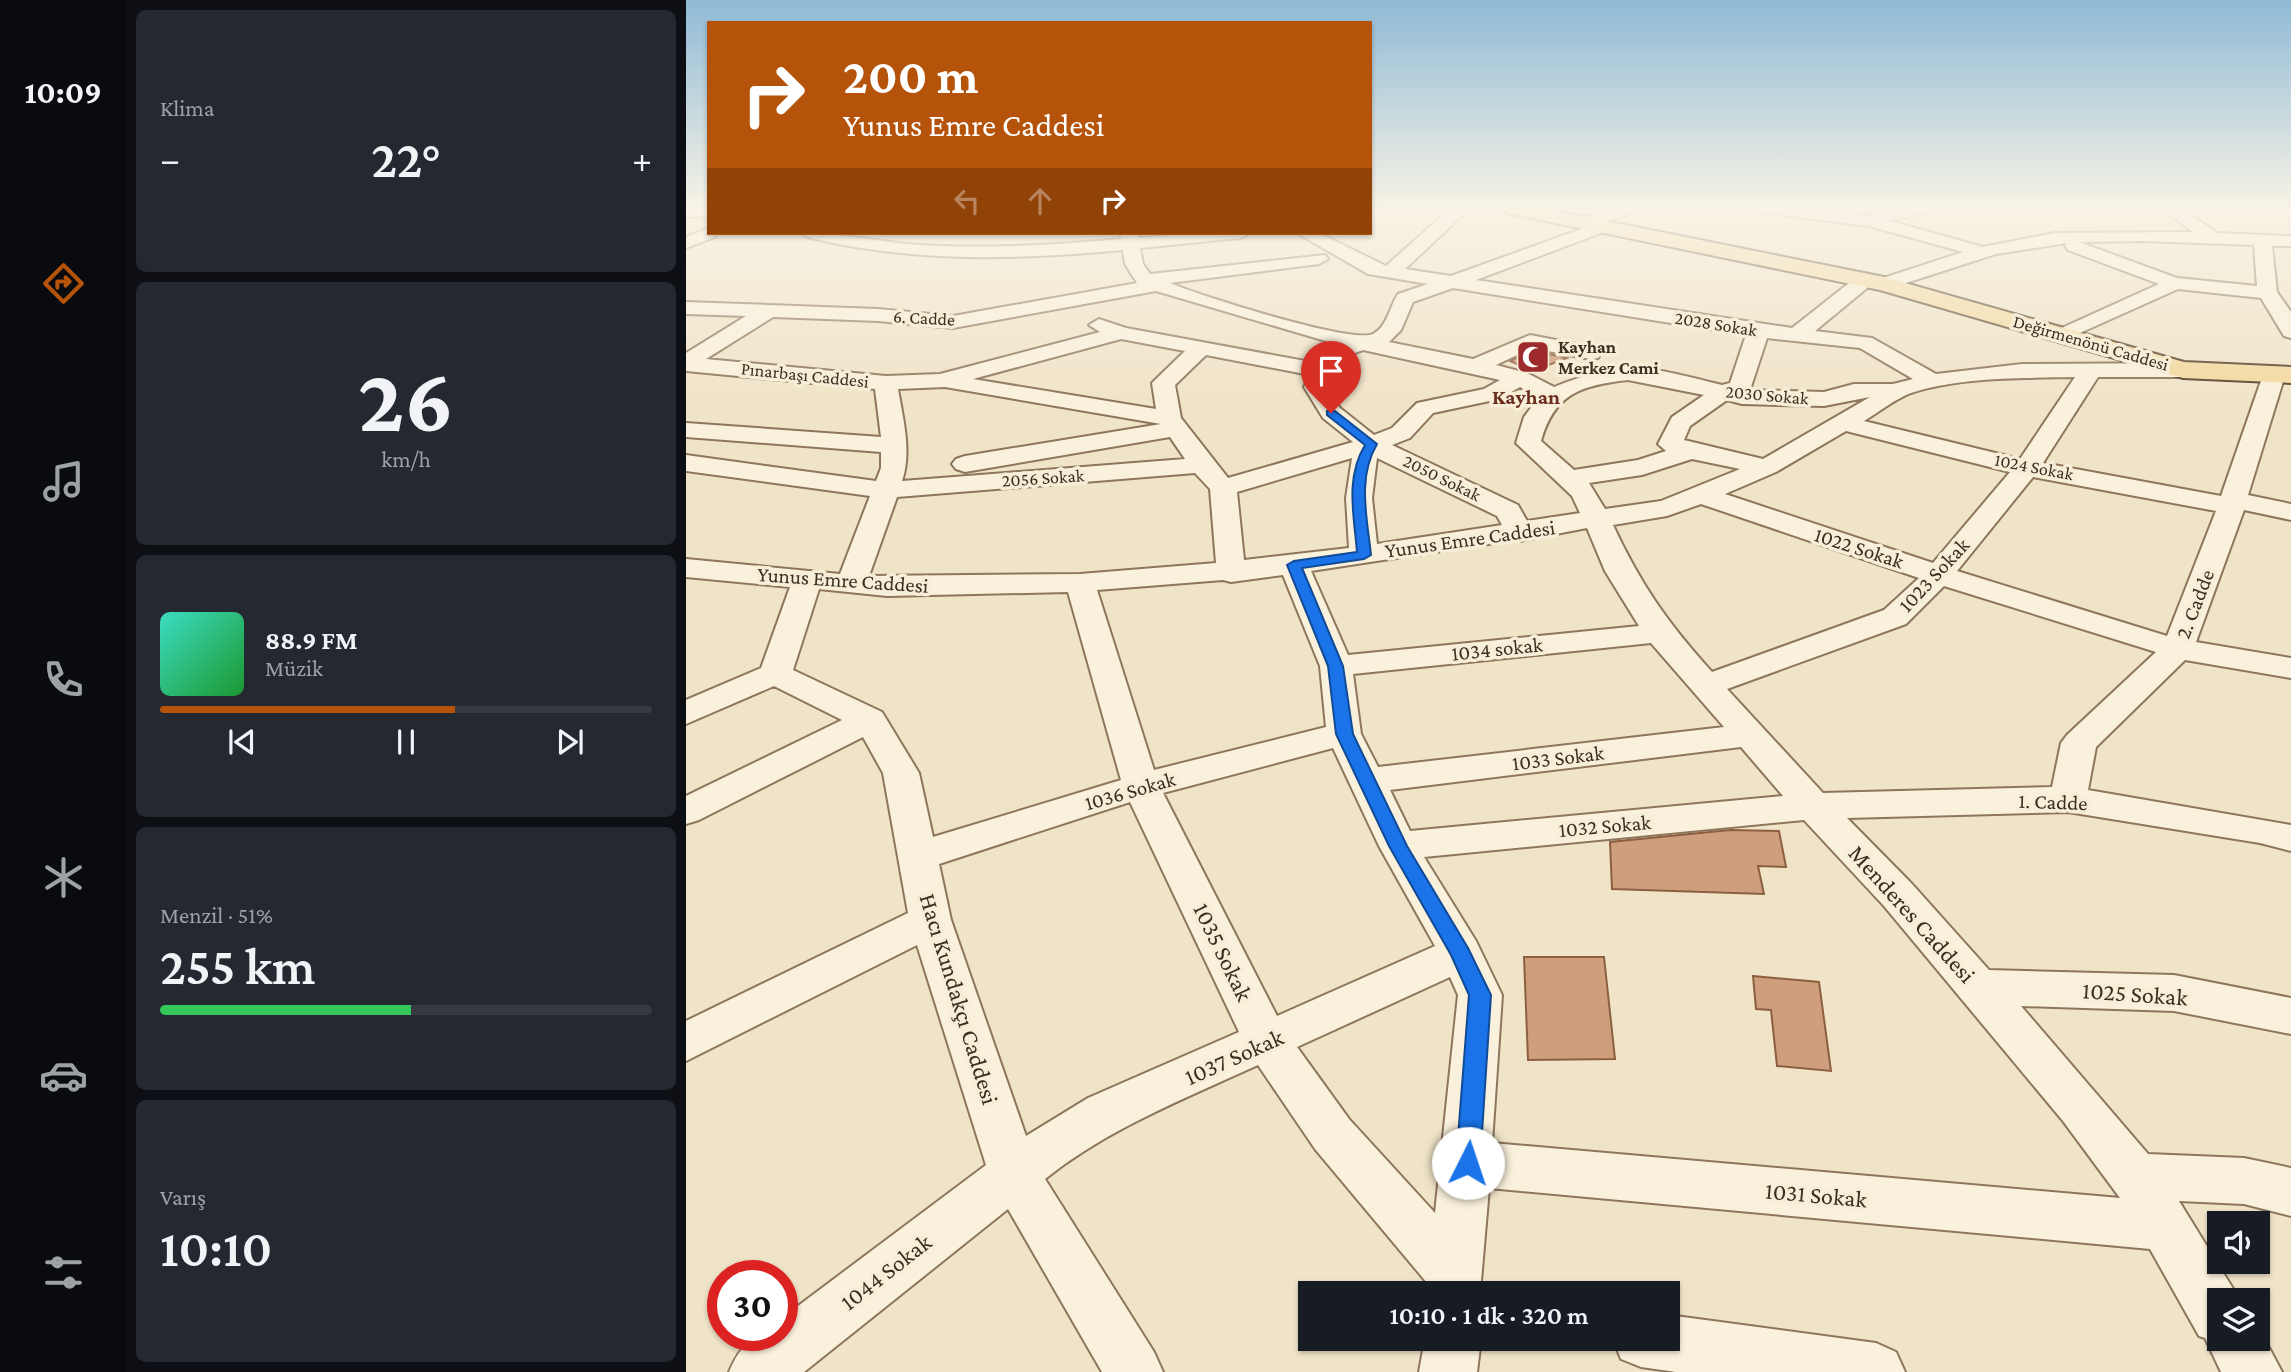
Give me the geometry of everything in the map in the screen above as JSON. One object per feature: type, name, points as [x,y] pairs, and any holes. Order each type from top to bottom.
[{"type":"main road","name":"Değirmenönü Caddesi","points":[[1822,271],[1875,282],[2183,370],[2283,375]]},
{"type":"street","points":[[1140,271],[1153,283],[1312,332],[1475,366],[1519,378],[1553,395]]},
{"type":"street","name":"6. Cadde","points":[[686,308],[878,315],[953,321],[1048,306],[1153,283],[1328,271]]},
{"type":"street","points":[[1383,271],[1449,283],[1617,324],[1590,353]]},
{"type":"street","points":[[1048,306],[1121,333],[1323,371],[1343,349],[1381,338],[1391,330],[1405,298],[1485,271]]},
{"type":"street","points":[[1799,333],[1875,282],[1917,271]]},
{"type":"street","points":[[2134,271],[2170,286],[2273,299]]},
{"type":"street","points":[[2271,271],[2273,299],[2291,332]]},
{"type":"street","points":[[2062,335],[2170,286]]},
{"type":"street","points":[[1207,300],[1247,293]]},
{"type":"street","points":[[686,363],[769,311]]},
{"type":"street","name":"2028 Sokak","points":[[1617,324],[1757,337],[1799,333],[1865,342],[1932,381]]},
{"type":"street","points":[[941,381],[1121,333]]},
{"type":"street","points":[[1757,337],[1740,388],[1723,393],[1680,422],[1670,444],[1767,467]]},
{"type":"street","points":[[1475,366],[1531,341],[1590,353]]},
{"type":"street","points":[[1202,348],[1163,383],[1173,423],[1202,465],[1223,488],[1231,573]]},
{"type":"street","points":[[1590,353],[1602,376]]},
{"type":"street","name":"Pınarbaşı Caddesi","points":[[686,363],[886,383],[890,467],[852,582]]},
{"type":"street","name":"1023 Sokak","points":[[1703,686],[1895,617],[1939,575],[2027,468],[2092,369]]},
{"type":"street","name":"Yunus Emre Caddesi","points":[[686,568],[887,587],[1080,583],[1231,573],[1294,565],[1521,533],[1667,508],[1767,467],[1840,422],[1901,389],[1932,381],[2022,371],[2183,370]]},
{"type":"street","name":"2050 Sokak","points":[[1323,371],[1315,387],[1331,413],[1371,444],[1508,511],[1521,533]]},
{"type":"street","name":"2030 Sokak","points":[[1553,395],[1602,376],[1628,373],[1661,377],[1742,397],[1824,399],[1854,391],[1901,389]]},
{"type":"street","name":"2. Cadde","points":[[2068,799],[2079,743],[2178,649],[2231,502],[2283,375]]},
{"type":"street","points":[[1223,488],[1401,433],[1425,408],[1491,394],[1519,378]]},
{"type":"street","points":[[886,383],[941,381],[1173,423]]},
{"type":"street","name":"Menderes Caddesi","points":[[1553,395],[1536,417],[1528,443],[1584,492],[1620,571],[1659,633],[1703,686],[1898,895],[2080,1105],[2135,1176],[2207,1296]]},
{"type":"street","name":"1024 Sokak","points":[[1840,422],[2027,468],[2291,512]]},
{"type":"street","points":[[686,430],[924,471],[1173,423]]},
{"type":"street","points":[[1364,555],[1358,488],[1361,462],[1371,444]]},
{"type":"street","points":[[1569,478],[1642,467],[1691,451]]},
{"type":"street","points":[[686,463],[890,467]]},
{"type":"street","name":"2056 Sokak","points":[[890,467],[1202,465]]},
{"type":"street","name":"1022 Sokak","points":[[1702,495],[1939,575],[2178,649],[2291,668]]},
{"type":"street","points":[[1294,565],[1335,666],[1344,734],[1398,846],[1461,953],[1480,995],[1468,1163],[1455,1281]]},
{"type":"street","points":[[686,713],[775,674],[807,580]]},
{"type":"street","name":"1035 Sokak","points":[[1080,583],[1141,786],[1267,1042],[1332,1134],[1453,1281]]},
{"type":"street","name":"1034 sokak","points":[[1335,666],[1659,633]]},
{"type":"street","points":[[775,674],[870,720]]},
{"type":"street","points":[[686,811],[870,720]]},
{"type":"street","name":"Hacı Kundakçı Caddesi","points":[[870,720],[901,773],[930,919],[1013,1172],[1134,1372]]},
{"type":"street","name":"1036 Sokak","points":[[918,856],[1141,786],[1344,734]]},
{"type":"street","name":"1033 Sokak","points":[[1366,781],[1750,736]]},
{"type":"street","name":"1. Cadde","points":[[1813,806],[2068,799],[2260,830],[2291,838]]},
{"type":"street","name":"1032 Sokak","points":[[1398,846],[1813,806]]},
{"type":"street","points":[[686,1042],[930,919]]},
{"type":"street","name":"1037 Sokak","points":[[1013,1172],[1059,1139],[1105,1113],[1461,953]]},
{"type":"street","name":"1025 Sokak","points":[[1978,987],[2174,993],[2291,1016]]},
{"type":"street","name":"1031 Sokak","points":[[1468,1163],[2164,1226]]},
{"type":"street","name":"1044 Sokak","points":[[758,1372],[1013,1172]]},
{"type":"street","points":[[2135,1176],[2244,1181],[2291,1192]]},
{"type":"street","points":[[1680,1344],[1876,1372]]},
{"type":"street","points":[[1448,1372],[1451,1351]]},
{"type":"street","points":[[2240,1351],[2253,1372]]},
{"type":"building","name":"Kayhan Merkez Cami","points":[[1532,351],[1567,358],[1533,371],[1510,361]]},
{"type":"building","points":[[1730,830],[1779,831],[1786,867],[1758,866],[1764,894],[1612,889],[1610,842]]},
{"type":"building","points":[[1524,957],[1604,957],[1615,1059],[1528,1060]]},
{"type":"building","points":[[1753,976],[1819,982],[1831,1071],[1777,1066],[1771,1010],[1756,1009]]},
{"type":"place","name":"Kayhan Merkez Cami","points":[[1533,357]]},
{"type":"district","name":"Kayhan","points":[[1526,397]]},
{"type":"route","points":[[1331,413],[1371,444],[1361,462],[1358,488],[1364,555],[1294,565],[1335,666],[1344,734],[1398,846],[1461,953],[1480,995],[1468,1163]]}]
